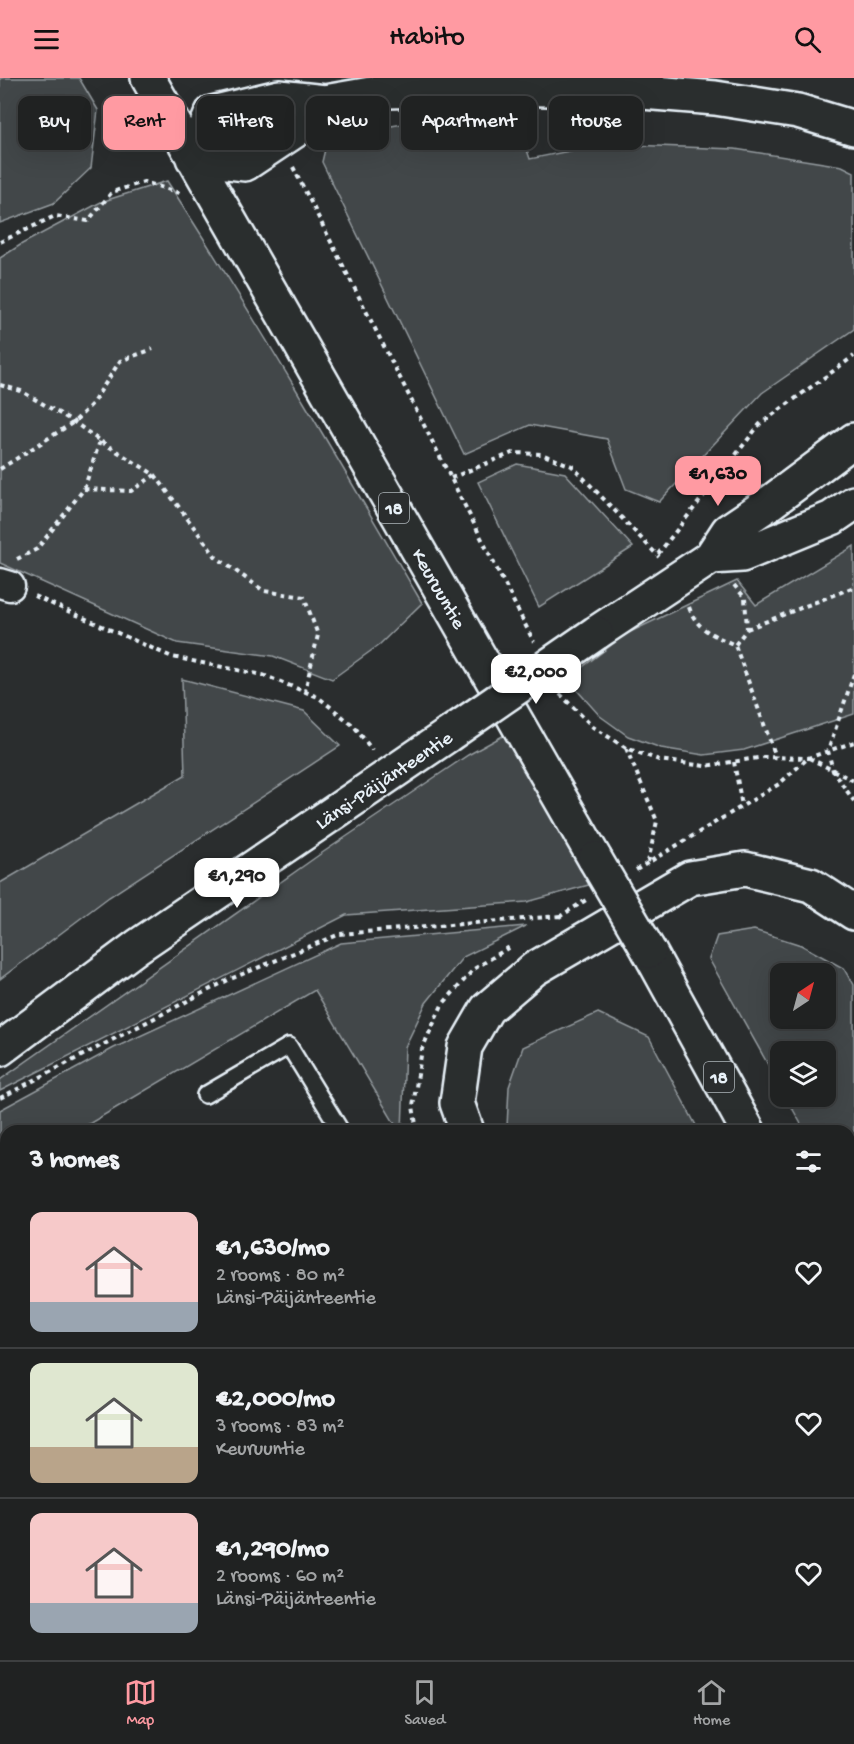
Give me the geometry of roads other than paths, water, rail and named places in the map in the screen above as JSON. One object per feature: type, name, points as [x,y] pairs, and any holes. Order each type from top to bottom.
[{"type":"main road","name":"Keuruuntie","points":[[148,78],[649,951],[745,1125]]},
{"type":"main road","points":[[359,96],[388,91],[490,88],[618,90],[717,88],[854,128]]},
{"type":"main road","points":[[306,100],[279,96],[212,113],[193,158],[245,164],[296,130],[306,120]]},
{"type":"main road","name":"Länsi-Päijänteentie","points":[[0,1049],[138,946],[711,557],[728,531],[854,440]]},
{"type":"main road","name":"Länsi-Päijänteentie","points":[[711,557],[742,555],[832,518],[854,503]]},
{"type":"main road","points":[[464,1125],[458,1103],[465,1047],[487,1009],[534,969],[690,878],[744,868],[812,885],[854,913]]},
{"type":"lane","points":[[204,1095],[289,1046],[336,1125]]}]
